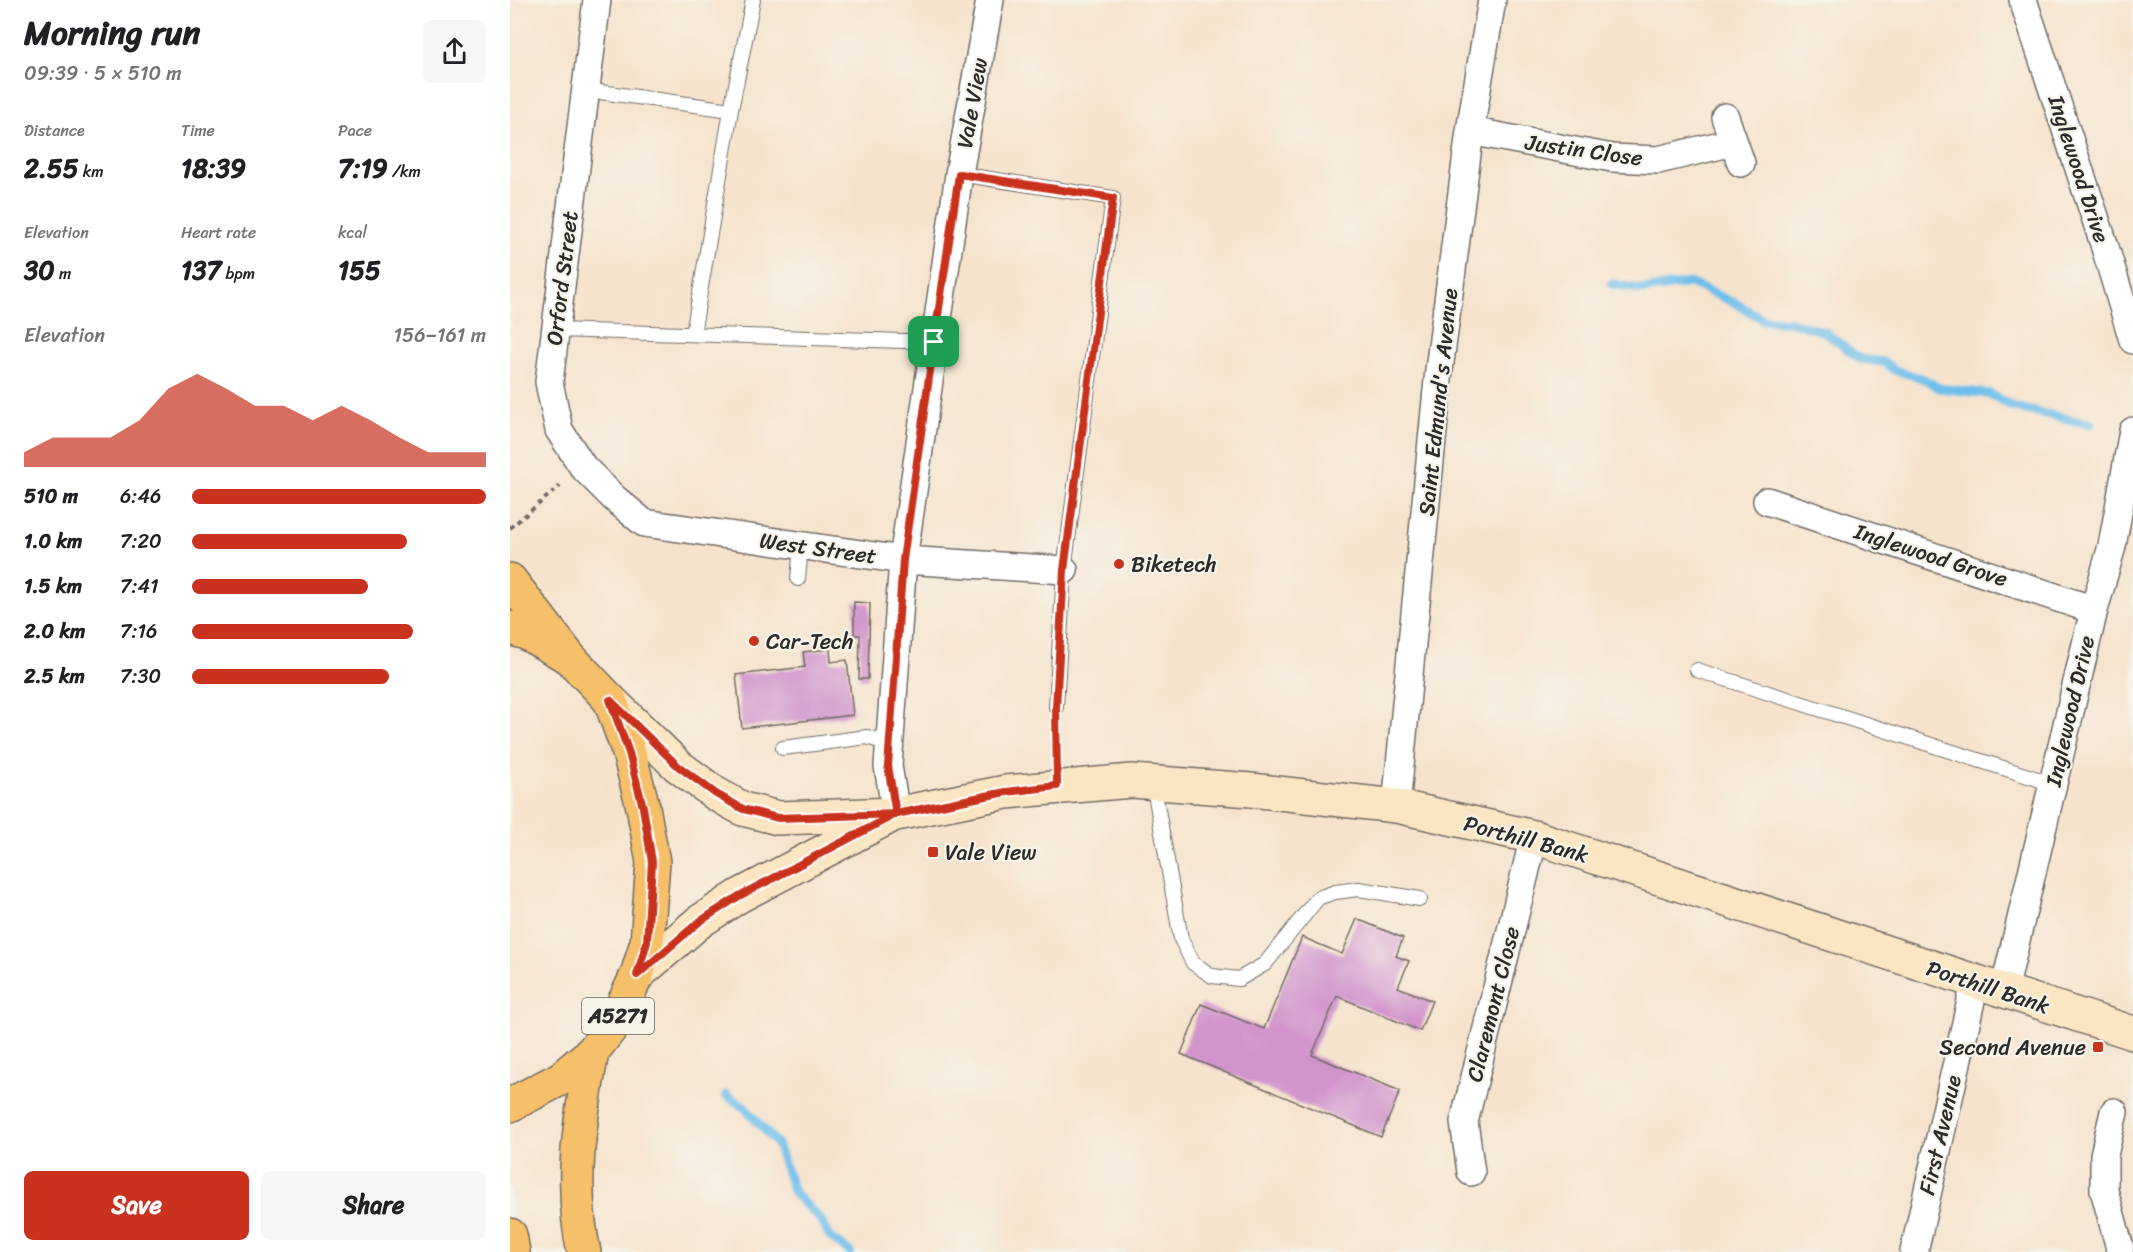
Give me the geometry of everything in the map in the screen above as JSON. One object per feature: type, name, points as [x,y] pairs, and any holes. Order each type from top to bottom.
[{"type":"main road","points":[[510,580],[570,658]]},
{"type":"main road","name":"A5271","points":[[510,628],[526,633],[570,658],[610,700],[632,764],[643,807],[652,862],[647,942],[637,975],[614,1024],[592,1052],[560,1079],[518,1102]]},
{"type":"main road","name":"Porthill Bank","points":[[610,700],[678,766],[716,794],[743,809],[778,818],[896,814],[1006,792],[1132,781],[1251,789],[1396,806],[1534,837],[2133,1033]]},
{"type":"main road","name":"Porthill Bank","points":[[637,975],[699,922],[739,896],[896,814]]},
{"type":"main road","points":[[584,1252],[575,1183],[584,1096],[592,1052]]},
{"type":"main road","points":[[510,1235],[513,1252]]},
{"type":"street","name":"Orford Street","points":[[597,0],[549,382],[559,430],[583,466],[614,498],[644,523]]},
{"type":"street","name":"Vale View","points":[[896,814],[888,766],[903,560],[959,174],[990,0]]},
{"type":"street","name":"Saint Edmund's Avenue","points":[[1396,806],[1439,370],[1470,131],[1492,0]]},
{"type":"street","name":"Inglewood Drive","points":[[2023,0],[2104,244],[2133,340]]},
{"type":"street","name":"Justin Close","points":[[1470,131],[1612,158],[1658,160],[1733,141]]},
{"type":"street","name":"Inglewood Drive","points":[[1989,987],[2053,783],[2094,610],[2112,546],[2133,431]]},
{"type":"street","name":"Inglewood Grove","points":[[1767,501],[2094,610]]},
{"type":"street","name":"West Street","points":[[644,523],[903,560],[1064,570]]},
{"type":"street","name":"Claremont Close","points":[[1471,1172],[1464,1122],[1534,837]]},
{"type":"street","name":"First Avenue","points":[[1914,1252],[1989,987]]},
{"type":"street","points":[[2114,1112],[2104,1155],[2104,1190],[2122,1248]]},
{"type":"lane","points":[[693,334],[753,0]]},
{"type":"lane","points":[[586,90],[732,110]]},
{"type":"lane","points":[[959,174],[1113,198],[1064,570],[1056,707]]},
{"type":"lane","points":[[556,330],[934,342]]},
{"type":"lane","points":[[798,579],[801,545]]},
{"type":"lane","points":[[1697,670],[2053,783]]},
{"type":"lane","points":[[783,748],[867,737],[890,744]]},
{"type":"lane","points":[[1154,782],[1181,939],[1193,963],[1212,976],[1239,979],[1265,964],[1318,898],[1335,892],[1359,889],[1420,899]]},
{"type":"path","points":[[510,528],[583,466]]},
{"type":"path","points":[[1056,707],[1057,786]]},
{"type":"building","points":[[854,602],[870,603],[868,679],[859,679],[860,635],[854,635]]},
{"type":"building","name":"Car-Tech","points":[[830,649],[831,662],[847,660],[853,715],[742,728],[736,675],[805,667],[803,652]]},
{"type":"building","points":[[1357,919],[1403,938],[1396,956],[1409,961],[1398,987],[1432,1001],[1420,1031],[1337,996],[1312,1055],[1400,1091],[1381,1137],[1181,1054],[1201,1004],[1264,1029],[1302,937],[1342,954]]},
{"type":"waterway","points":[[1612,284],[1643,290],[1690,283],[1735,303],[1764,320],[1791,322],[1825,332],[1860,359],[1884,362],[1894,370],[1924,379],[1939,388],[1990,394],[2013,407],[2091,424]]},
{"type":"waterway","points":[[726,1095],[745,1108],[777,1144],[794,1193],[821,1220],[830,1237],[850,1252]]},
{"type":"place","name":"Biketech","points":[[1119,564]]},
{"type":"place","name":"Car-Tech","points":[[754,641]]},
{"type":"place","name":"Vale View","points":[[933,852]]},
{"type":"place","name":"Second Avenue","points":[[2098,1047]]},
{"type":"route","points":[[934,342],[903,560],[888,766],[896,814],[739,896],[699,922],[637,975],[647,942],[652,862],[643,807],[629,753],[610,700],[678,766],[716,794],[743,809],[778,818],[896,814],[1006,792],[1057,786],[1056,707],[1064,570],[1113,198],[959,174],[934,342]]}]
